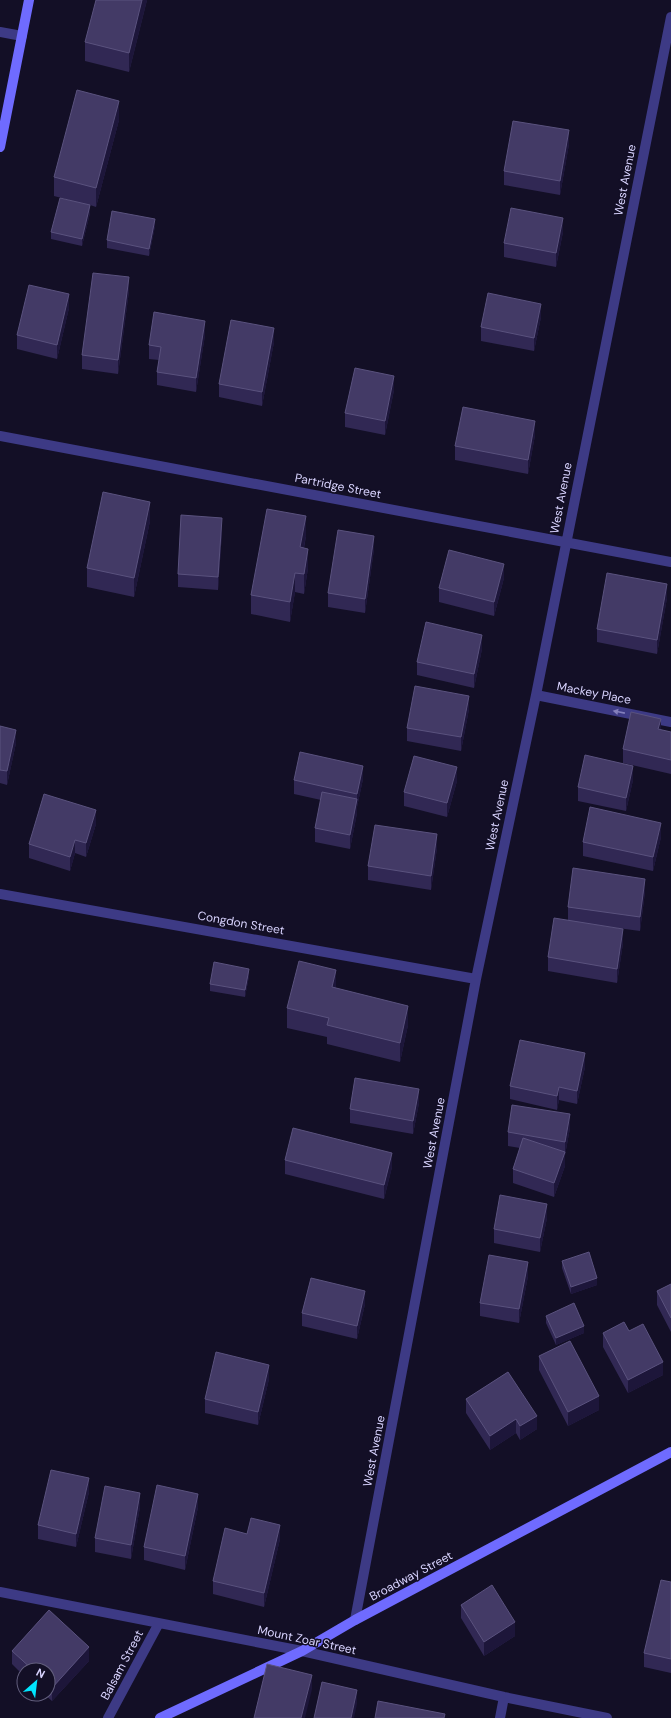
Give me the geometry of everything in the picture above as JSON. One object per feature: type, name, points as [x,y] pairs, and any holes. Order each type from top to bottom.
[{"type":"street","points":[[0,147],[29,0]]},
{"type":"street","name":"West Avenue","points":[[355,1620],[476,979],[536,695],[565,542],[671,17]]},
{"type":"street","points":[[0,32],[22,36]]},
{"type":"street","name":"Partridge Street","points":[[0,436],[671,562]]},
{"type":"street","name":"Mackey Place","points":[[536,695],[671,722]]},
{"type":"street","name":"Congdon Street","points":[[0,894],[476,979]]},
{"type":"street","name":"Broadway Street","points":[[160,1718],[302,1651],[355,1620],[671,1452]]},
{"type":"street","name":"Mount Zoar Street","points":[[0,1592],[302,1651],[504,1697],[607,1718]]},
{"type":"street","name":"Balsam Street","points":[[108,1718],[159,1623]]},
{"type":"street","points":[[500,1718],[504,1697]]},
{"type":"building","points":[[96,0],[142,0],[129,53],[85,42]]},
{"type":"building","points":[[77,90],[119,101],[96,188],[54,177]]},
{"type":"building","points":[[513,121],[569,130],[560,181],[504,171]]},
{"type":"building","points":[[60,198],[90,205],[82,239],[51,232]]},
{"type":"building","points":[[511,208],[563,218],[556,253],[504,243]]},
{"type":"building","points":[[112,211],[155,219],[149,249],[107,240]]},
{"type":"building","points":[[93,273],[129,277],[118,360],[82,355]]},
{"type":"building","points":[[29,285],[69,294],[57,345],[17,335]]},
{"type":"building","points":[[488,293],[541,304],[534,338],[481,327]]},
{"type":"building","points":[[154,312],[205,321],[196,378],[157,372],[161,347],[149,345]]},
{"type":"building","points":[[231,320],[274,328],[262,392],[219,384]]},
{"type":"building","points":[[355,368],[394,376],[385,421],[345,413]]},
{"type":"building","points":[[463,407],[535,421],[528,460],[455,446]]},
{"type":"building","points":[[103,492],[150,502],[134,578],[87,568]]},
{"type":"building","points":[[267,509],[306,516],[300,547],[308,549],[304,574],[295,573],[290,602],[251,595]]},
{"type":"building","points":[[181,515],[222,518],[218,577],[178,574]]},
{"type":"building","points":[[338,530],[374,536],[365,599],[328,593]]},
{"type":"building","points":[[449,550],[504,564],[494,602],[439,588]]},
{"type":"building","points":[[607,573],[667,584],[657,640],[597,629]]},
{"type":"building","points":[[426,622],[482,635],[474,674],[417,662]]},
{"type":"building","points":[[415,686],[469,696],[461,737],[407,728]]},
{"type":"building","points":[[631,712],[661,719],[658,729],[671,732],[671,760],[623,749]]},
{"type":"building","points":[[0,726],[16,730],[7,771],[0,770]]},
{"type":"building","points":[[300,752],[363,766],[357,794],[294,780]]},
{"type":"building","points":[[585,755],[633,766],[626,798],[578,787]]},
{"type":"building","points":[[414,756],[457,767],[447,803],[404,792]]},
{"type":"building","points":[[322,792],[357,799],[350,835],[315,828]]},
{"type":"building","points":[[44,794],[96,810],[86,843],[75,840],[70,857],[29,844]]},
{"type":"building","points":[[590,807],[661,823],[653,857],[583,842]]},
{"type":"building","points":[[375,825],[437,834],[431,876],[368,866]]},
{"type":"building","points":[[573,868],[645,879],[640,917],[568,907]]},
{"type":"building","points":[[554,918],[623,929],[617,969],[548,957]]},
{"type":"building","points":[[299,961],[336,970],[332,987],[408,1006],[400,1043],[327,1025],[329,1018],[287,1008]]},
{"type":"building","points":[[214,962],[249,969],[245,990],[210,984]]},
{"type":"building","points":[[520,1040],[585,1053],[577,1091],[559,1087],[557,1096],[510,1086]]},
{"type":"building","points":[[355,1078],[419,1089],[413,1121],[350,1109]]},
{"type":"building","points":[[512,1105],[570,1114],[565,1142],[508,1132]]},
{"type":"building","points":[[293,1128],[392,1153],[384,1185],[285,1160]]},
{"type":"building","points":[[523,1138],[565,1152],[554,1183],[513,1169]]},
{"type":"building","points":[[500,1195],[547,1204],[540,1238],[494,1229]]},
{"type":"building","points":[[589,1252],[597,1278],[571,1287],[562,1261]]},
{"type":"building","points":[[489,1255],[528,1262],[519,1309],[480,1303]]},
{"type":"building","points":[[311,1278],[365,1291],[357,1326],[302,1313]]},
{"type":"building","points":[[671,1284],[671,1318],[657,1291]]},
{"type":"building","points":[[574,1303],[584,1326],[556,1338],[546,1316]]},
{"type":"building","points":[[624,1322],[629,1331],[643,1324],[663,1362],[628,1380],[603,1333]]},
{"type":"building","points":[[570,1341],[599,1396],[568,1412],[539,1356]]},
{"type":"building","points":[[216,1352],[269,1365],[258,1412],[205,1399]]},
{"type":"building","points":[[508,1372],[537,1416],[520,1426],[516,1419],[490,1436],[466,1399]]},
{"type":"building","points":[[51,1470],[89,1478],[76,1534],[38,1525]]},
{"type":"building","points":[[157,1485],[198,1494],[185,1556],[144,1547]]},
{"type":"building","points":[[105,1486],[140,1493],[131,1545],[95,1538]]},
{"type":"building","points":[[251,1518],[280,1525],[264,1593],[213,1581],[225,1528],[247,1534]]},
{"type":"building","points":[[661,1580],[671,1582],[671,1659],[644,1653]]},
{"type":"building","points":[[492,1585],[515,1622],[484,1642],[461,1605]]},
{"type":"building","points":[[49,1610],[89,1647],[56,1684],[56,1662],[24,1662],[12,1651]]},
{"type":"building","points":[[267,1664],[312,1675],[301,1718],[254,1718]]},
{"type":"building","points":[[322,1682],[357,1690],[351,1718],[314,1718]]},
{"type":"building","points":[[378,1701],[445,1714],[444,1718],[375,1718]]}]
